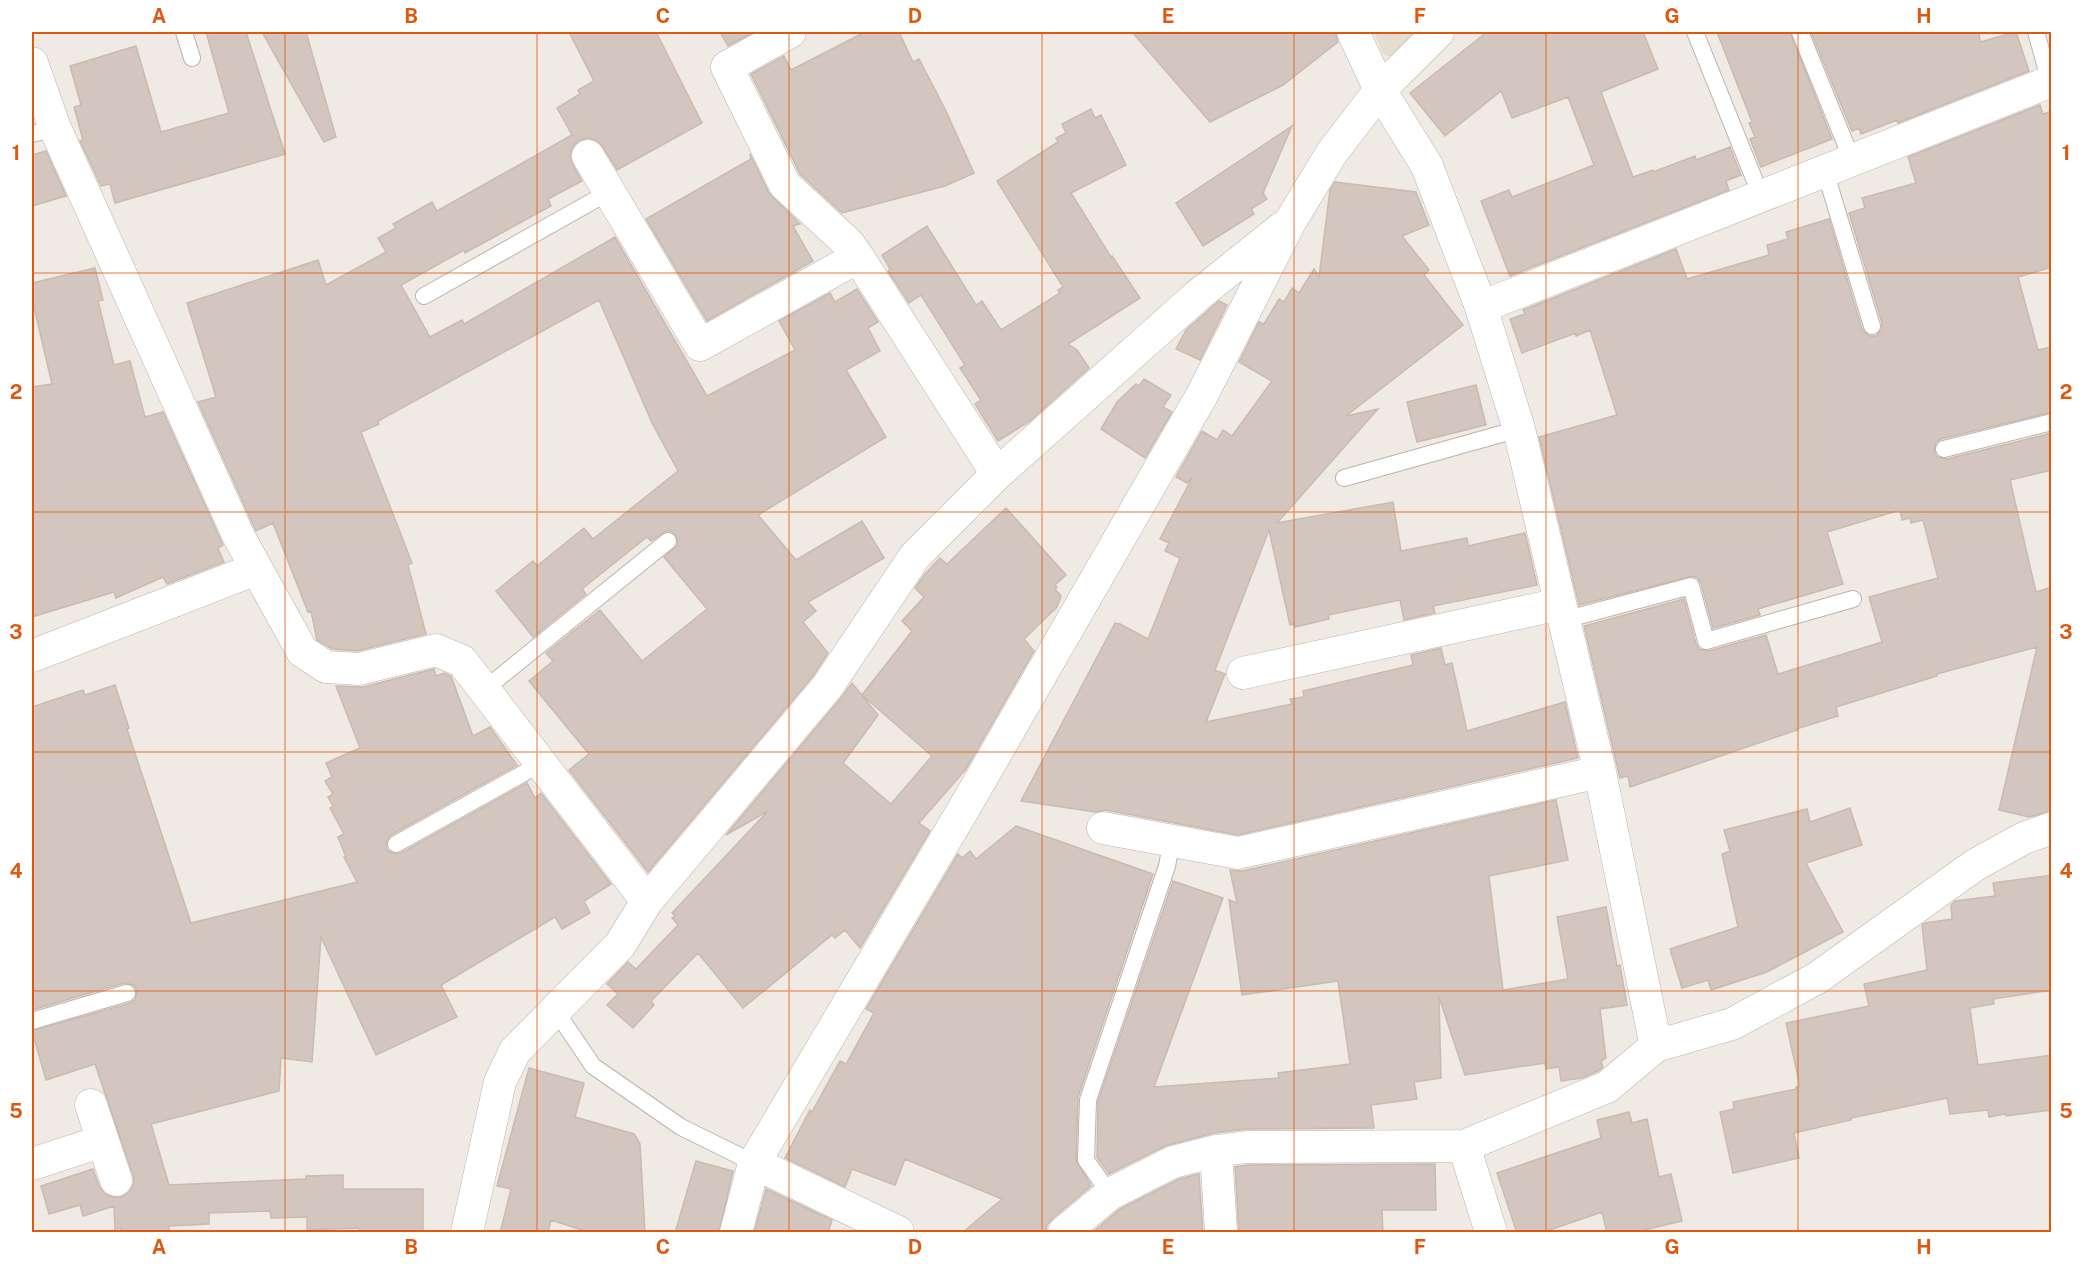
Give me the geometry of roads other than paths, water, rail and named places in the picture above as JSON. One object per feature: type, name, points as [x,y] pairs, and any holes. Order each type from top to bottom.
[{"type":"street","points":[[790,32],[726,67],[785,185],[849,244],[997,474]]},
{"type":"street","points":[[1353,32],[1380,90],[1427,166],[1481,307],[1519,429],[1600,772],[1656,1046]]},
{"type":"street","points":[[736,1233],[753,1163],[966,805],[1202,395],[1290,222],[1331,154],[1380,90],[1438,32]]},
{"type":"street","points":[[32,63],[43,131],[238,535],[302,651],[326,667],[359,669],[436,650],[462,661],[647,901]]},
{"type":"street","points":[[1481,307],[2051,82]]},
{"type":"street","points":[[588,156],[700,345],[858,257]]},
{"type":"street","points":[[467,1233],[500,1082],[515,1051],[620,945],[647,901],[827,687],[915,556],[997,474],[1197,296],[1290,222]]},
{"type":"street","points":[[32,656],[256,569]]},
{"type":"street","points":[[1243,673],[1562,612]]},
{"type":"street","points":[[1103,828],[1238,853],[1600,772]]},
{"type":"street","points":[[1064,1233],[1110,1194],[1173,1162],[1216,1151],[1247,1147],[1464,1146],[1607,1087],[1656,1046],[1732,1024],[1817,978],[1975,865],[2024,838],[2052,828]]},
{"type":"street","points":[[91,1105],[116,1180]]},
{"type":"street","points":[[32,1164],[103,1141]]},
{"type":"street","points":[[1464,1146],[1491,1233]]},
{"type":"street","points":[[1216,1151],[1221,1233]]},
{"type":"street","points":[[753,1163],[898,1233]]},
{"type":"lane","points":[[184,32],[192,58]]},
{"type":"lane","points":[[1695,32],[1761,196]]},
{"type":"lane","points":[[1800,32],[1838,166],[1872,326]]},
{"type":"lane","points":[[2036,32],[2051,82]]},
{"type":"lane","points":[[424,296],[609,192]]},
{"type":"lane","points":[[1944,449],[2052,422]]},
{"type":"lane","points":[[1344,478],[1519,429]]},
{"type":"lane","points":[[485,689],[668,541]]},
{"type":"lane","points":[[1562,612],[1691,586],[1706,641],[1852,599]]},
{"type":"lane","points":[[396,844],[542,763]]},
{"type":"lane","points":[[1110,1194],[1086,1160],[1088,1100],[1167,866],[1172,840]]},
{"type":"lane","points":[[32,1021],[127,993]]},
{"type":"lane","points":[[556,1011],[593,1066],[681,1127],[753,1163]]}]
